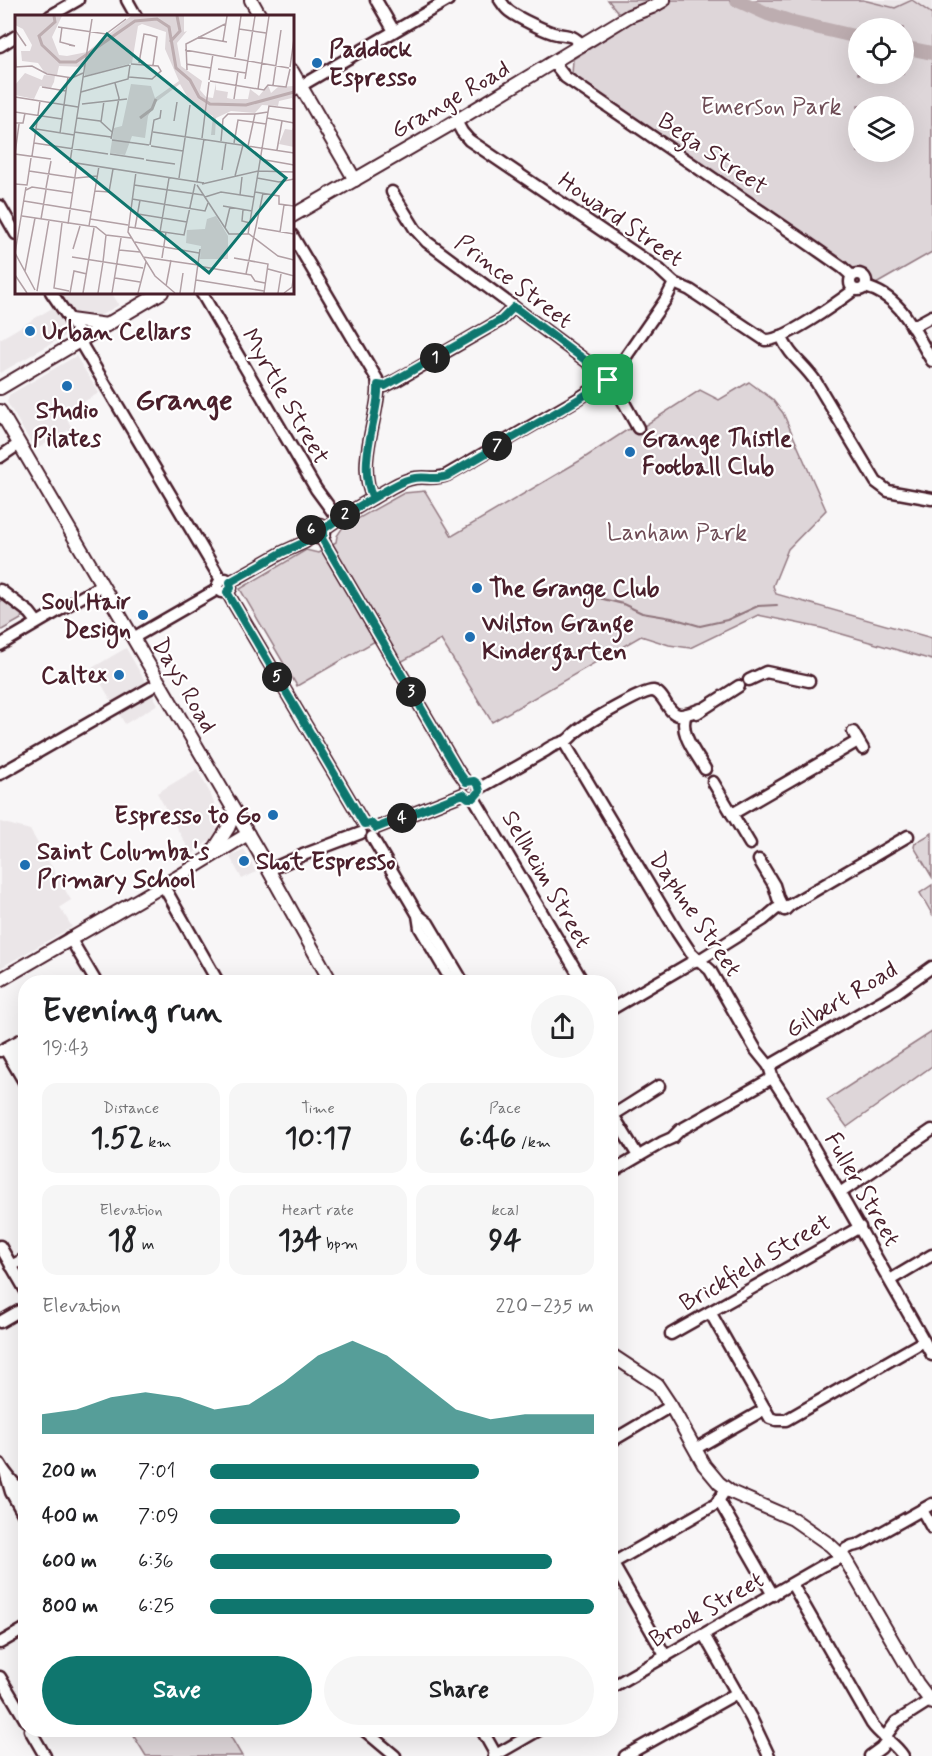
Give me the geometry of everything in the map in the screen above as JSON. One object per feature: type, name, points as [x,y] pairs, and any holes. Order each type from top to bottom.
[{"type":"main road","points":[[251,0],[259,15]]},
{"type":"main road","name":"Grange Road","points":[[294,215],[554,63],[628,16],[645,0]]},
{"type":"main road","name":"Grange Road","points":[[628,16],[664,0]]},
{"type":"main road","points":[[297,89],[355,180]]},
{"type":"main road","points":[[0,388],[159,294]]},
{"type":"main road","points":[[70,320],[107,325]]},
{"type":"main road","name":"Days Road","points":[[0,411],[269,870],[327,975]]},
{"type":"main road","points":[[208,859],[228,828],[235,812]]},
{"type":"main road","points":[[0,980],[248,834]]},
{"type":"main road","points":[[618,1359],[652,1381],[661,1390],[712,1477],[726,1489],[794,1519],[830,1545],[844,1559],[917,1683],[931,1702]]},
{"type":"street","points":[[53,15],[78,0]]},
{"type":"street","points":[[127,0],[135,15]]},
{"type":"street","points":[[376,0],[394,31]]},
{"type":"street","points":[[297,89],[448,0]]},
{"type":"street","points":[[500,0],[510,12],[556,34],[565,44],[568,54]]},
{"type":"street","points":[[556,34],[571,36],[583,45]]},
{"type":"street","points":[[0,46],[15,37]]},
{"type":"street","name":"Bega Street","points":[[554,63],[565,77],[843,268],[852,276],[849,284],[860,288]]},
{"type":"street","name":"Howard Street","points":[[456,121],[469,140],[660,270],[674,283],[690,290],[765,340],[781,336]]},
{"type":"street","name":"Prince Street","points":[[392,192],[422,237],[593,366],[608,380],[638,428]]},
{"type":"street","points":[[0,206],[15,232]]},
{"type":"street","points":[[294,237],[370,366],[378,385],[379,392],[367,466],[368,485],[373,498]]},
{"type":"street","points":[[133,638],[283,552],[319,534],[338,519],[373,498],[408,479],[417,477],[435,479],[447,476],[608,380],[666,299],[674,283]]},
{"type":"street","points":[[932,361],[901,310],[891,299],[882,292],[860,288],[781,336],[790,354],[816,382],[876,482],[888,491],[932,499]]},
{"type":"street","points":[[52,294],[70,320],[83,347],[224,586],[363,829],[366,838],[463,794]]},
{"type":"street","name":"Myrtle Street","points":[[202,294],[316,489],[338,519]]},
{"type":"street","points":[[378,385],[385,386],[501,320],[514,307]]},
{"type":"street","points":[[912,327],[932,315]]},
{"type":"street","points":[[0,457],[19,444]]},
{"type":"street","points":[[319,534],[466,782]]},
{"type":"street","points":[[0,645],[102,585]]},
{"type":"street","points":[[0,590],[30,613],[37,622]]},
{"type":"street","points":[[749,680],[767,672],[808,681]]},
{"type":"street","points":[[0,774],[159,683]]},
{"type":"street","points":[[477,793],[474,781],[466,782],[462,787],[463,794],[468,798],[477,793],[545,751],[551,745],[564,742],[574,733],[614,708],[648,692],[657,693],[672,718],[682,719],[693,716],[739,686]]},
{"type":"street","points":[[682,719],[684,732],[705,769]]},
{"type":"street","points":[[732,814],[858,741]]},
{"type":"street","name":"Daphne Street","points":[[564,742],[671,923],[685,945],[710,970],[756,1050],[769,1066],[772,1078]]},
{"type":"street","points":[[713,782],[750,844]]},
{"type":"street","name":"Sellheim Street","points":[[477,793],[579,975]]},
{"type":"street","points":[[269,870],[363,829]]},
{"type":"street","points":[[374,833],[418,915],[420,928],[448,975]]},
{"type":"street","points":[[618,1005],[699,960],[763,920],[771,912],[785,907],[908,836]]},
{"type":"street","points":[[759,860],[785,907]]},
{"type":"street","points":[[163,885],[214,975]]},
{"type":"street","points":[[418,915],[428,923],[459,975]]},
{"type":"street","points":[[70,939],[92,975]]},
{"type":"street","name":"Gilbert Road","points":[[769,1066],[897,992],[932,967]]},
{"type":"street","points":[[6,1048],[18,1061]]},
{"type":"street","points":[[6,1048],[18,1070]]},
{"type":"street","points":[[618,1168],[772,1078]]},
{"type":"street","name":"Fuller Street","points":[[772,1078],[780,1087],[932,1355]]},
{"type":"street","points":[[618,1112],[659,1086]]},
{"type":"street","points":[[618,1125],[638,1156]]},
{"type":"street","points":[[840,1193],[932,1130]]},
{"type":"street","name":"Brickfield Street","points":[[671,1334],[860,1227]]},
{"type":"street","points":[[0,1246],[18,1278]]},
{"type":"street","points":[[890,1280],[932,1255]]},
{"type":"street","points":[[11,1266],[18,1262]]},
{"type":"street","points":[[0,1322],[18,1312]]},
{"type":"street","points":[[710,1312],[770,1418],[776,1420],[786,1420],[924,1341]]},
{"type":"street","points":[[618,1437],[671,1406]]},
{"type":"street","points":[[695,1449],[765,1409]]},
{"type":"street","points":[[0,1464],[18,1505]]},
{"type":"street","points":[[6,1475],[18,1486]]},
{"type":"street","points":[[618,1558],[719,1501],[726,1489]]},
{"type":"street","points":[[719,1501],[773,1595]]},
{"type":"street","points":[[927,1507],[932,1528]]},
{"type":"street","name":"Brook Street","points":[[618,1684],[822,1566],[844,1559],[852,1546],[861,1544],[927,1507]]},
{"type":"street","points":[[822,1566],[830,1545]]},
{"type":"street","points":[[618,1572],[666,1657]]},
{"type":"street","points":[[792,1584],[872,1724],[899,1749],[903,1756]]},
{"type":"street","points":[[0,1643],[18,1633]]},
{"type":"street","points":[[704,1635],[769,1756]]},
{"type":"street","points":[[0,1677],[18,1707]]},
{"type":"street","points":[[625,1756],[737,1693]]},
{"type":"street","points":[[870,1756],[879,1751],[896,1722],[931,1702]]},
{"type":"street","points":[[34,1737],[45,1756]]},
{"type":"street","points":[[372,1737],[395,1756]]},
{"type":"street","points":[[486,1737],[495,1755],[527,1737]]},
{"type":"shaded area","points":[[863,0],[910,0],[895,8]]},
{"type":"shaded area","points":[[912,0],[932,0],[932,14]]},
{"type":"shaded area","points":[[60,294],[113,294],[119,305],[0,373],[0,339],[64,301]]},
{"type":"shaded area","points":[[76,356],[99,393],[64,413],[72,428],[35,450],[7,402],[9,395]]},
{"type":"shaded area","points":[[126,648],[158,704],[125,724],[92,668]]},
{"type":"shaded area","points":[[197,769],[215,806],[217,822],[212,838],[192,855],[157,793]]},
{"type":"shaded area","name":"Saint Columba's Primary School","points":[[0,822],[30,830],[71,900],[60,907],[72,927],[0,968]]},
{"type":"shaded area","points":[[244,849],[256,872],[242,879],[230,857]]},
{"type":"green space","name":"Emerson Park","points":[[608,0],[863,0],[895,8],[912,0],[932,14],[932,252],[876,284],[572,75],[573,59],[628,25]]},
{"type":"green space","name":"Lanham Park","points":[[749,382],[772,399],[783,413],[826,510],[788,549],[773,586],[776,594],[932,638],[932,660],[821,628],[758,615],[690,648],[669,645],[641,636],[492,722],[441,640],[397,664],[382,637],[297,686],[240,589],[306,550],[318,553],[336,542],[343,527],[404,493],[425,491],[452,536],[581,460],[627,430],[644,426],[700,390],[719,400]]},
{"type":"green space","points":[[0,595],[23,611],[21,619],[0,631]]},
{"type":"green space","points":[[932,833],[932,877],[914,847],[915,843]]},
{"type":"green space","points":[[932,885],[932,914],[920,893]]},
{"type":"green space","points":[[932,1032],[932,1066],[847,1127],[827,1100]]},
{"type":"green space","points":[[134,1737],[231,1737],[242,1756],[146,1756]]},
{"type":"waterway","points":[[737,0],[789,21],[848,35]]},
{"type":"waterway","points":[[914,49],[932,53]]},
{"type":"waterway","points":[[586,600],[599,598],[623,604],[642,613],[700,626],[727,620],[758,606],[777,605]]},
{"type":"place","name":"Paddock Espresso","points":[[317,63]]},
{"type":"place","name":"Urban Cellars","points":[[30,331]]},
{"type":"place","name":"Studio Pilates","points":[[67,386]]},
{"type":"place","name":"Grange Thistle Football Club","points":[[630,452]]},
{"type":"place","name":"The Grange Club","points":[[477,588]]},
{"type":"place","name":"Soul Hair Design","points":[[143,615]]},
{"type":"place","name":"Wilston Grange Kindergarten","points":[[470,637]]},
{"type":"place","name":"Caltex","points":[[119,675]]},
{"type":"place","name":"Espresso to Go","points":[[273,815]]},
{"type":"place","name":"Shot Espresso","points":[[244,861]]},
{"type":"place","name":"Saint Columba's Primary School","points":[[25,865]]},
{"type":"district","name":"Grange","points":[[184,399]]},
{"type":"route","points":[[608,380],[447,476],[435,479],[417,477],[408,479],[324,529],[320,525],[314,525],[311,530],[313,536],[305,542],[230,582],[231,588],[227,592],[364,824],[371,823],[376,828],[463,794],[468,798],[474,798],[480,791],[478,784],[474,781],[466,782],[458,771],[321,537],[324,529],[373,498],[368,485],[367,466],[379,392],[378,385],[385,386],[501,320],[514,307],[597,369],[608,380]]}]
